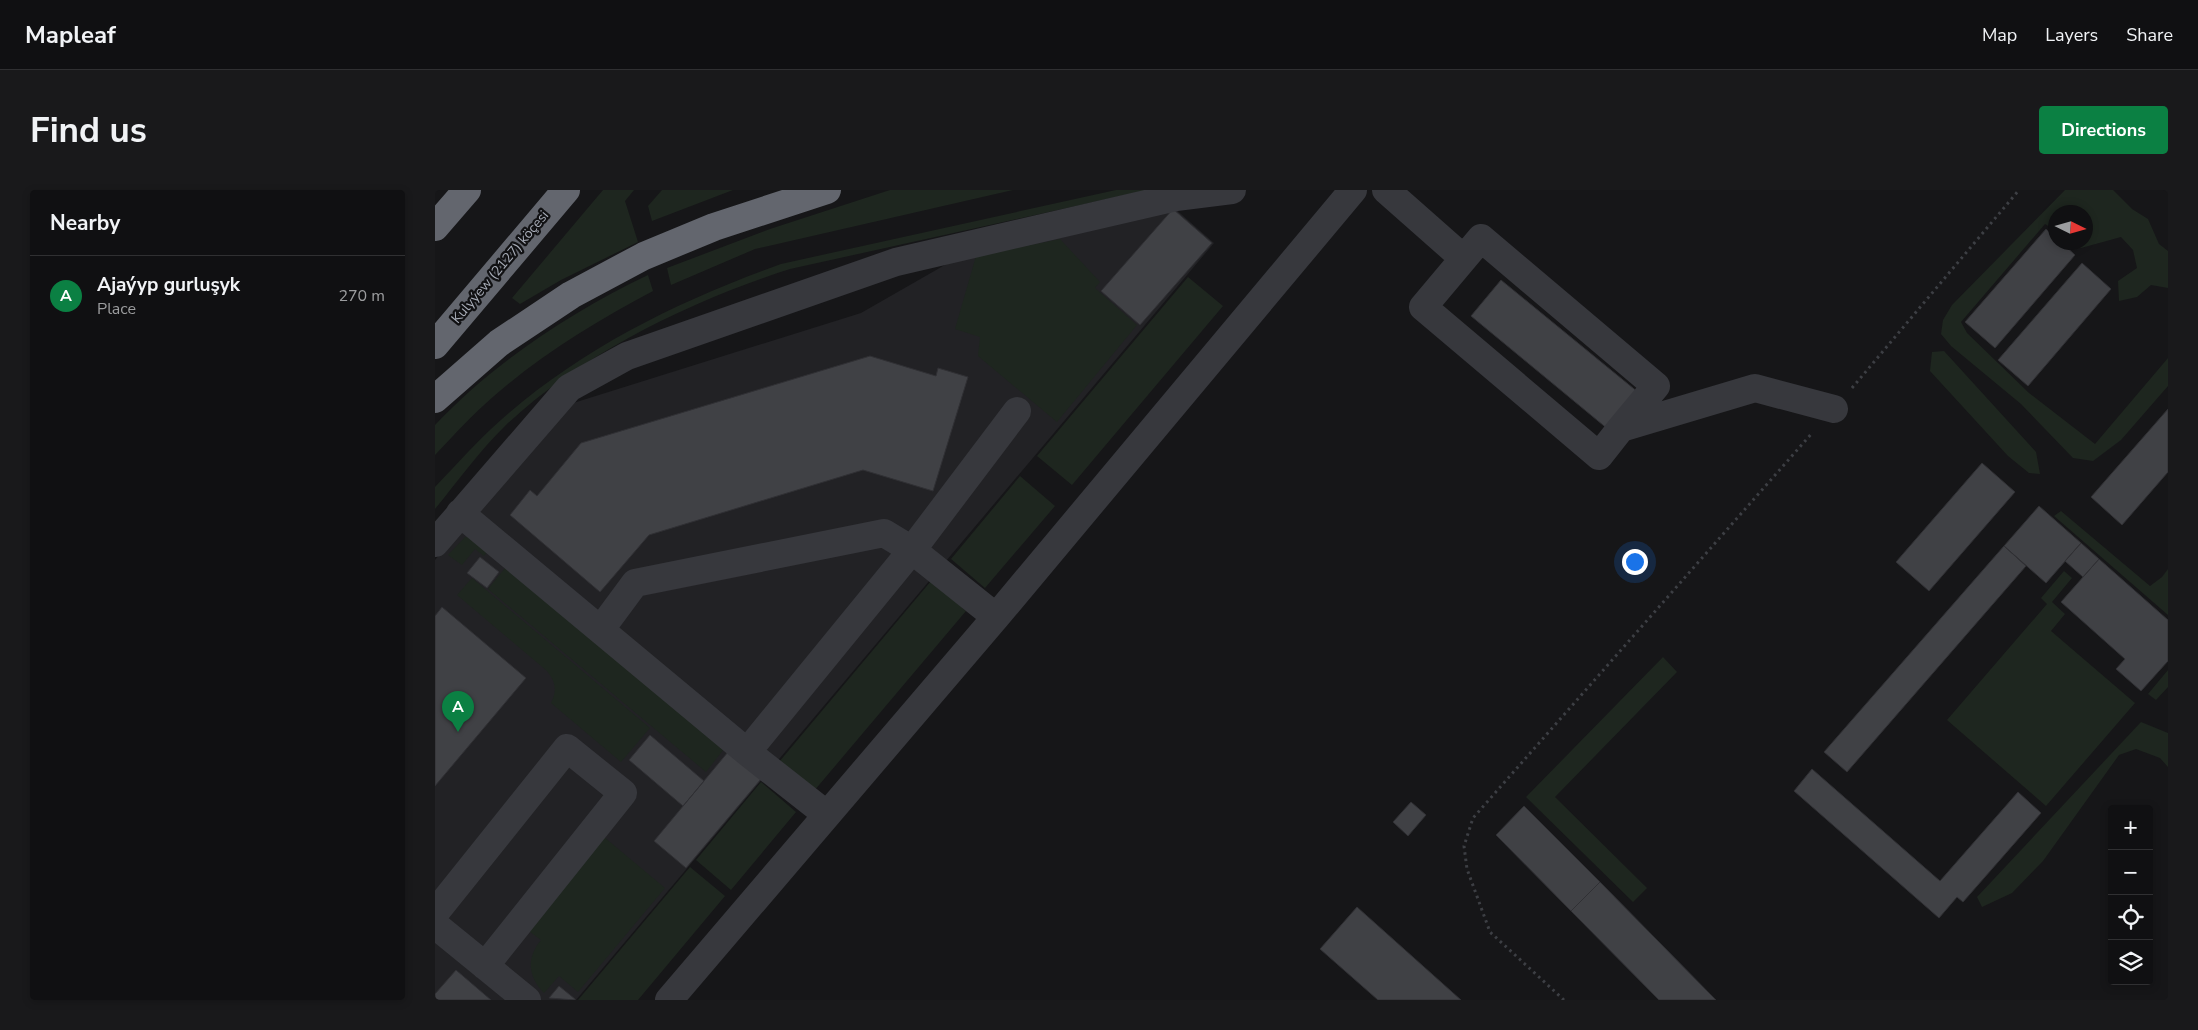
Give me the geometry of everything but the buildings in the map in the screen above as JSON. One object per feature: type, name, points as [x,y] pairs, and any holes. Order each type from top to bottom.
[{"type":"highway","points":[[435,227],[467,190]]},
{"type":"highway","name":"Kulyýew (2127) köçesi","points":[[435,345],[566,190]]},
{"type":"highway","points":[[435,399],[499,343],[571,295],[644,256],[714,227],[827,190]]},
{"type":"lane","points":[[435,543],[569,388],[627,356],[896,262],[1176,197],[1232,190]]},
{"type":"lane","points":[[669,1000],[996,617],[1353,190]]},
{"type":"lane","points":[[1386,190],[1463,258]]},
{"type":"lane","points":[[1481,238],[1656,386],[1621,428],[1599,456],[1423,307],[1481,238]]},
{"type":"lane","points":[[1621,428],[1755,388],[1833,409]]},
{"type":"lane","points":[[747,752],[912,550],[1017,411]]},
{"type":"lane","points":[[460,513],[747,752],[826,814]]},
{"type":"lane","points":[[601,629],[635,583],[884,532],[912,550],[996,617]]},
{"type":"lane","points":[[435,913],[567,748],[623,793],[485,966]]},
{"type":"lane","points":[[435,925],[527,1000]]},
{"type":"path","points":[[1564,1000],[1490,932],[1467,869],[1464,846],[1473,818],[1833,409],[2019,190]]},
{"type":"shaded area","points":[[603,190],[634,190],[625,201],[638,242],[561,280],[520,304],[512,298]]},
{"type":"shaded area","points":[[662,190],[733,190],[652,221],[648,206]]},
{"type":"shaded area","points":[[890,190],[1013,190],[755,249],[671,285],[667,268],[770,229]]},
{"type":"shaded area","points":[[1116,190],[1148,190],[790,269],[752,282],[676,313],[603,352],[536,399],[496,435],[435,509],[435,487],[502,419],[565,370],[599,348],[669,310],[706,293],[781,264]]},
{"type":"shaded area","points":[[2065,190],[2113,190],[2132,209],[2148,219],[2159,244],[2168,251],[2168,288],[2151,285],[2137,297],[2119,301],[2118,281],[2137,268],[2133,250],[2121,237],[2093,245],[2093,205],[2050,205]]},
{"type":"shaded area","points":[[1173,207],[1214,243],[576,1000],[435,1000],[435,560],[567,405],[861,313],[971,250]]},
{"type":"shaded area","points":[[2048,207],[2048,226],[2045,224],[1961,322],[1967,333],[2029,393],[2095,444],[2168,358],[2168,386],[2121,440],[2093,461],[2073,458],[2021,404],[1951,346],[1941,334],[1943,320],[1952,305]]},
{"type":"shaded area","points":[[1060,239],[1100,282],[1095,288],[1137,325],[1057,422],[978,356],[980,337],[955,329],[976,256]]},
{"type":"shaded area","points":[[648,275],[653,291],[591,326],[531,366],[486,403],[435,455],[435,425],[482,380],[534,341],[562,323]]},
{"type":"shaded area","points":[[1188,277],[1223,306],[1072,485],[1037,456]]},
{"type":"shaded area","points":[[1944,351],[2036,452],[2040,474],[2029,473],[2008,456],[1930,371],[1932,352]]},
{"type":"shaded area","points":[[1020,476],[1055,506],[985,588],[951,559]]},
{"type":"shaded area","points":[[2061,511],[2150,586],[2162,577],[2168,569],[2168,615],[2054,516]]},
{"type":"shaded area","points":[[465,537],[473,537],[490,549],[484,556],[475,549],[462,565],[448,555]]},
{"type":"shaded area","points":[[505,568],[724,749],[706,772],[488,589]]},
{"type":"shaded area","points":[[2064,571],[2072,578],[2052,602],[2065,614],[2051,631],[2135,703],[2046,806],[1947,720],[2047,604],[2041,598]]},
{"type":"shaded area","points":[[472,578],[650,728],[621,762],[551,703],[555,687],[547,671],[457,595]]},
{"type":"shaded area","points":[[931,581],[966,611],[814,791],[779,762]]},
{"type":"shaded area","points":[[1663,657],[1677,672],[1555,797],[1647,888],[1633,902],[1526,797]]},
{"type":"shaded area","points":[[2168,670],[2168,687],[2156,700],[2148,694]]},
{"type":"shaded area","points":[[2141,722],[2168,733],[2168,767],[2160,758],[2136,749],[2119,755],[2043,861],[2012,893],[1982,907],[1977,897]]},
{"type":"shaded area","points":[[761,782],[796,812],[731,890],[696,860]]},
{"type":"shaded area","points":[[604,837],[665,888],[578,992],[559,976],[544,993],[532,974],[531,967],[533,954],[541,940],[526,929]]},
{"type":"shaded area","points":[[690,867],[725,896],[638,1000],[578,1000]]},
{"type":"place","name":"Ajaýyp gurluşyk","points":[[458,732]]}]
